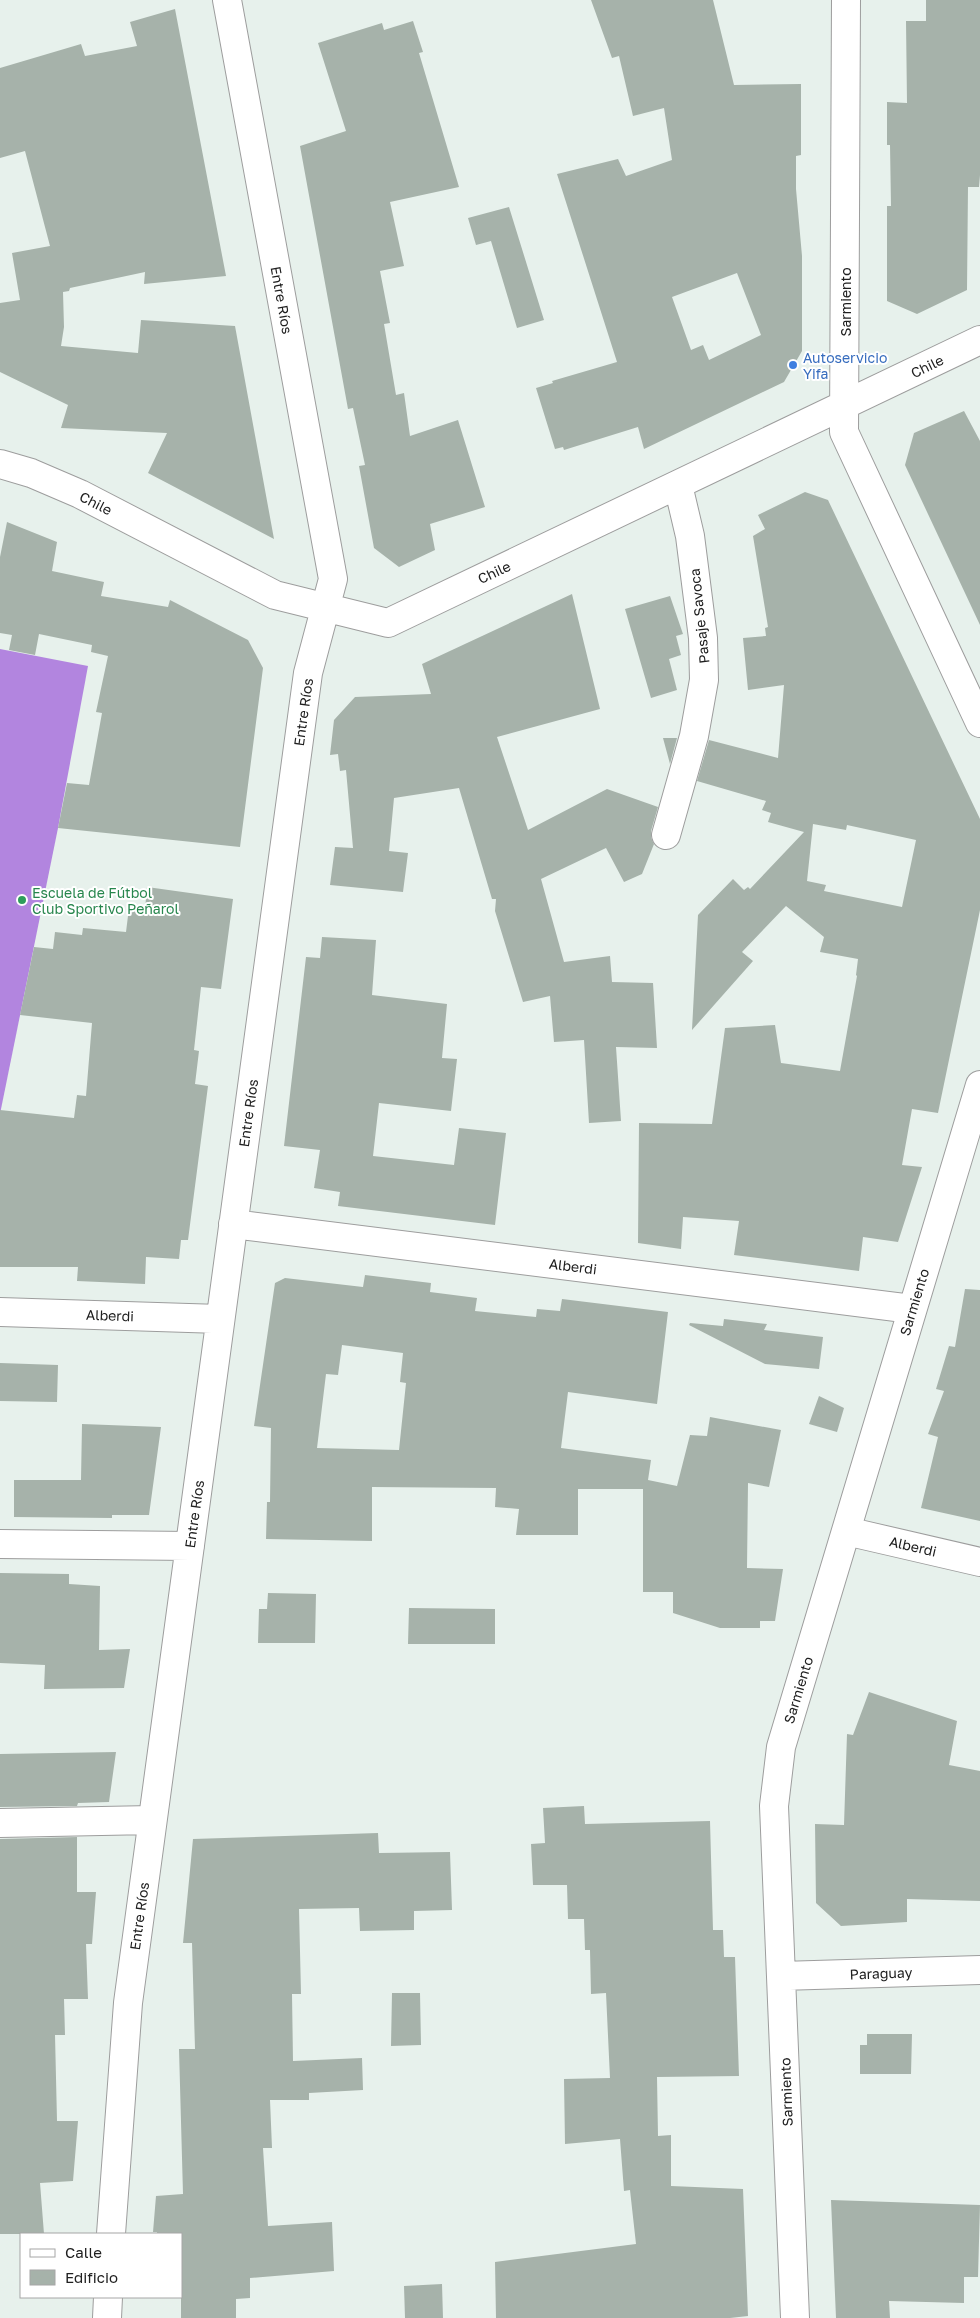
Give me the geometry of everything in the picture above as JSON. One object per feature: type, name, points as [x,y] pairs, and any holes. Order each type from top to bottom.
[{"type":"street","name":"Entre Ríos","points":[[111,2233],[128,2002],[152,1820],[308,673],[333,578],[227,0]]},
{"type":"street","name":"Sarmiento","points":[[846,0],[844,432],[980,723]]},
{"type":"street","name":"Chile","points":[[0,464],[22,470],[80,494],[275,595],[388,623],[980,340]]},
{"type":"street","name":"Pasaje Savoca","points":[[666,835],[694,736],[704,680],[703,638],[690,536],[678,485]]},
{"type":"street","name":"Sarmiento","points":[[795,2318],[774,1806],[780,1747],[980,1085]]},
{"type":"street","name":"Alberdi","points":[[233,1224],[912,1309]]},
{"type":"street","name":"Alberdi","points":[[0,1312],[220,1319]]},
{"type":"street","name":"Alberdi","points":[[846,1530],[980,1562]]},
{"type":"street","points":[[0,1544],[190,1546]]},
{"type":"street","points":[[0,1823],[152,1820]]},
{"type":"street","name":"Paraguay","points":[[781,1976],[980,1970]]},
{"type":"street","points":[[106,2318],[108,2298]]},
{"type":"shaded area","name":"Escuela de Fútbol Club Sportivo Peñarol","points":[[0,649],[88,666],[58,828],[0,1114]]},
{"type":"building","points":[[591,0],[713,0],[734,85],[801,84],[801,155],[796,156],[796,189],[802,256],[802,351],[784,382],[644,449],[638,427],[564,450],[563,447],[555,449],[536,388],[553,383],[552,381],[617,362],[557,174],[618,159],[626,176],[672,160],[664,108],[633,116],[619,56],[612,58]],"holes":[[[737,273],[761,335],[709,360],[703,345],[691,350],[672,297]]]},
{"type":"building","points":[[926,0],[980,0],[980,175],[979,187],[968,187],[967,290],[917,314],[887,301],[887,206],[891,206],[890,145],[887,145],[887,102],[907,103],[906,21],[926,21]]},
{"type":"building","points":[[175,9],[226,276],[144,284],[145,272],[70,288],[69,291],[63,292],[64,327],[61,346],[138,353],[141,320],[235,326],[274,539],[148,473],[167,433],[61,428],[68,405],[0,372],[0,303],[20,300],[12,253],[50,246],[25,151],[0,158],[0,68],[81,44],[85,56],[137,46],[130,22]]},
{"type":"building","points":[[413,21],[423,52],[419,53],[459,187],[390,202],[404,266],[380,271],[390,323],[384,324],[396,395],[404,393],[410,436],[458,420],[485,507],[430,524],[435,550],[399,567],[374,548],[359,466],[365,465],[353,408],[348,409],[300,146],[346,131],[318,43],[382,23],[384,30]]},
{"type":"building","points":[[509,207],[544,320],[517,328],[491,241],[476,245],[468,218]]},
{"type":"building","points":[[964,411],[980,441],[980,625],[905,465],[914,433]]},
{"type":"building","points":[[805,492],[828,500],[980,819],[980,910],[938,1113],[912,1109],[902,1165],[922,1167],[898,1242],[863,1237],[859,1271],[734,1255],[739,1221],[683,1217],[681,1249],[638,1243],[639,1123],[712,1124],[725,1028],[775,1025],[781,1063],[840,1071],[857,976],[858,959],[820,952],[824,937],[786,906],[742,952],[753,961],[692,1030],[698,915],[733,879],[744,890],[748,887],[750,889],[804,832],[768,822],[771,813],[762,810],[766,801],[697,781],[709,740],[778,758],[784,685],[748,690],[743,638],[766,636],[765,628],[768,627],[753,536],[765,529],[758,515]],"holes":[[[813,824],[846,830],[847,825],[916,840],[902,907],[824,891],[826,885],[807,881]]]},
{"type":"building","points":[[7,522],[57,542],[52,571],[104,582],[101,596],[168,607],[170,600],[248,640],[263,668],[240,847],[58,828],[67,783],[89,785],[102,713],[96,712],[108,656],[91,652],[92,645],[39,634],[35,655],[9,650],[12,635],[0,633],[0,557]]},
{"type":"building","points":[[572,594],[600,709],[497,737],[528,830],[607,789],[658,807],[651,831],[651,838],[654,844],[642,874],[624,882],[606,848],[541,879],[564,962],[610,956],[612,982],[653,983],[657,1048],[616,1047],[621,1121],[589,1123],[584,1040],[554,1042],[550,996],[523,1002],[495,911],[496,899],[492,899],[459,788],[394,798],[389,851],[408,853],[403,892],[330,885],[335,847],[353,848],[346,770],[340,771],[338,754],[330,755],[334,720],[355,697],[431,694],[422,664]]},
{"type":"building","points":[[670,596],[683,634],[676,636],[681,655],[669,659],[677,690],[651,698],[625,609]]},
{"type":"building","points":[[663,738],[677,738],[670,764]]},
{"type":"building","points":[[147,887],[233,899],[221,989],[201,987],[194,1050],[199,1051],[195,1084],[208,1086],[188,1240],[181,1240],[179,1259],[146,1257],[145,1284],[77,1281],[78,1267],[0,1267],[0,1110],[74,1118],[77,1095],[86,1096],[92,1023],[20,1015],[34,947],[53,949],[55,932],[82,935],[83,928],[126,932],[129,908],[145,909]]},
{"type":"building","points":[[322,937],[376,940],[372,995],[447,1004],[442,1058],[457,1059],[451,1111],[379,1103],[373,1156],[454,1165],[459,1128],[506,1133],[495,1225],[338,1206],[340,1192],[314,1188],[320,1150],[284,1146],[306,957],[320,958]]},
{"type":"building","points":[[365,1275],[431,1283],[430,1292],[477,1298],[475,1311],[536,1317],[537,1309],[560,1311],[562,1299],[668,1312],[657,1404],[568,1392],[561,1448],[651,1460],[648,1480],[677,1486],[690,1435],[707,1436],[710,1417],[781,1430],[769,1487],[748,1483],[747,1568],[783,1569],[775,1621],[760,1621],[760,1628],[720,1628],[673,1613],[673,1592],[643,1592],[643,1489],[578,1489],[578,1535],[516,1535],[519,1509],[495,1507],[496,1488],[372,1487],[372,1541],[266,1539],[267,1502],[270,1502],[271,1428],[254,1426],[275,1283],[285,1278],[363,1287]],"holes":[[[342,1345],[403,1353],[400,1382],[406,1383],[399,1450],[317,1448],[326,1374],[338,1375]]]},
{"type":"building","points":[[965,1289],[980,1290],[980,1521],[921,1508],[938,1437],[928,1434],[944,1391],[936,1389],[949,1346],[955,1347]]},
{"type":"building","points":[[724,1319],[767,1324],[764,1330],[823,1337],[819,1369],[765,1364],[689,1325],[690,1323],[723,1326]]},
{"type":"building","points":[[0,1363],[58,1365],[57,1402],[0,1401]]},
{"type":"building","points":[[819,1396],[844,1408],[837,1432],[809,1424]]},
{"type":"building","points":[[82,1424],[161,1427],[149,1515],[112,1515],[112,1518],[14,1517],[14,1480],[81,1480]]},
{"type":"building","points":[[0,1573],[69,1574],[69,1584],[100,1586],[99,1650],[130,1649],[124,1688],[44,1689],[45,1665],[0,1663]]},
{"type":"building","points":[[268,1593],[316,1594],[315,1643],[258,1643],[259,1609],[267,1609]]},
{"type":"building","points":[[409,1608],[495,1609],[495,1644],[408,1644]]},
{"type":"building","points":[[869,1692],[957,1721],[949,1765],[980,1771],[980,1901],[907,1899],[907,1922],[841,1926],[816,1903],[815,1824],[844,1825],[847,1734],[853,1735]]},
{"type":"building","points":[[116,1752],[109,1802],[78,1803],[77,1806],[0,1807],[0,1754]]},
{"type":"building","points":[[584,1806],[585,1824],[710,1821],[713,1930],[723,1930],[724,1957],[735,1957],[739,2076],[657,2077],[658,2136],[671,2135],[671,2186],[743,2189],[748,2316],[730,2318],[496,2318],[495,2262],[636,2244],[630,2190],[624,2191],[620,2139],[565,2144],[564,2079],[610,2078],[606,1993],[591,1994],[590,1950],[585,1950],[584,1919],[568,1919],[567,1885],[533,1885],[531,1844],[545,1843],[543,1808]]},
{"type":"building","points":[[378,1833],[379,1853],[450,1852],[452,1910],[414,1911],[414,1930],[360,1931],[359,1908],[299,1909],[301,1994],[292,1994],[293,2061],[362,2058],[363,2090],[309,2093],[309,2100],[270,2100],[272,2148],[263,2148],[268,2226],[332,2222],[334,2271],[250,2278],[250,2298],[236,2299],[236,2318],[181,2318],[182,2233],[153,2232],[156,2196],[183,2194],[179,2049],[195,2049],[192,1943],[183,1943],[193,1839]]},
{"type":"building","points":[[77,1837],[77,1892],[96,1892],[92,1944],[86,1944],[88,1999],[64,1999],[65,2035],[55,2035],[57,2121],[78,2121],[73,2181],[40,2183],[44,2233],[0,2234],[0,1839]]},
{"type":"building","points":[[392,1993],[420,1993],[421,2045],[391,2046]]},
{"type":"building","points":[[867,2034],[912,2034],[911,2074],[860,2074],[860,2045],[867,2045]]},
{"type":"building","points":[[831,2200],[980,2205],[978,2277],[964,2277],[964,2303],[889,2301],[890,2318],[836,2318]]},
{"type":"building","points":[[442,2284],[443,2318],[405,2318],[404,2286]]},
{"type":"place","name":"Autoservicio Yifa","points":[[793,365]]},
{"type":"place","name":"Escuela de Fútbol Club Sportivo Peñarol","points":[[22,900]]}]
